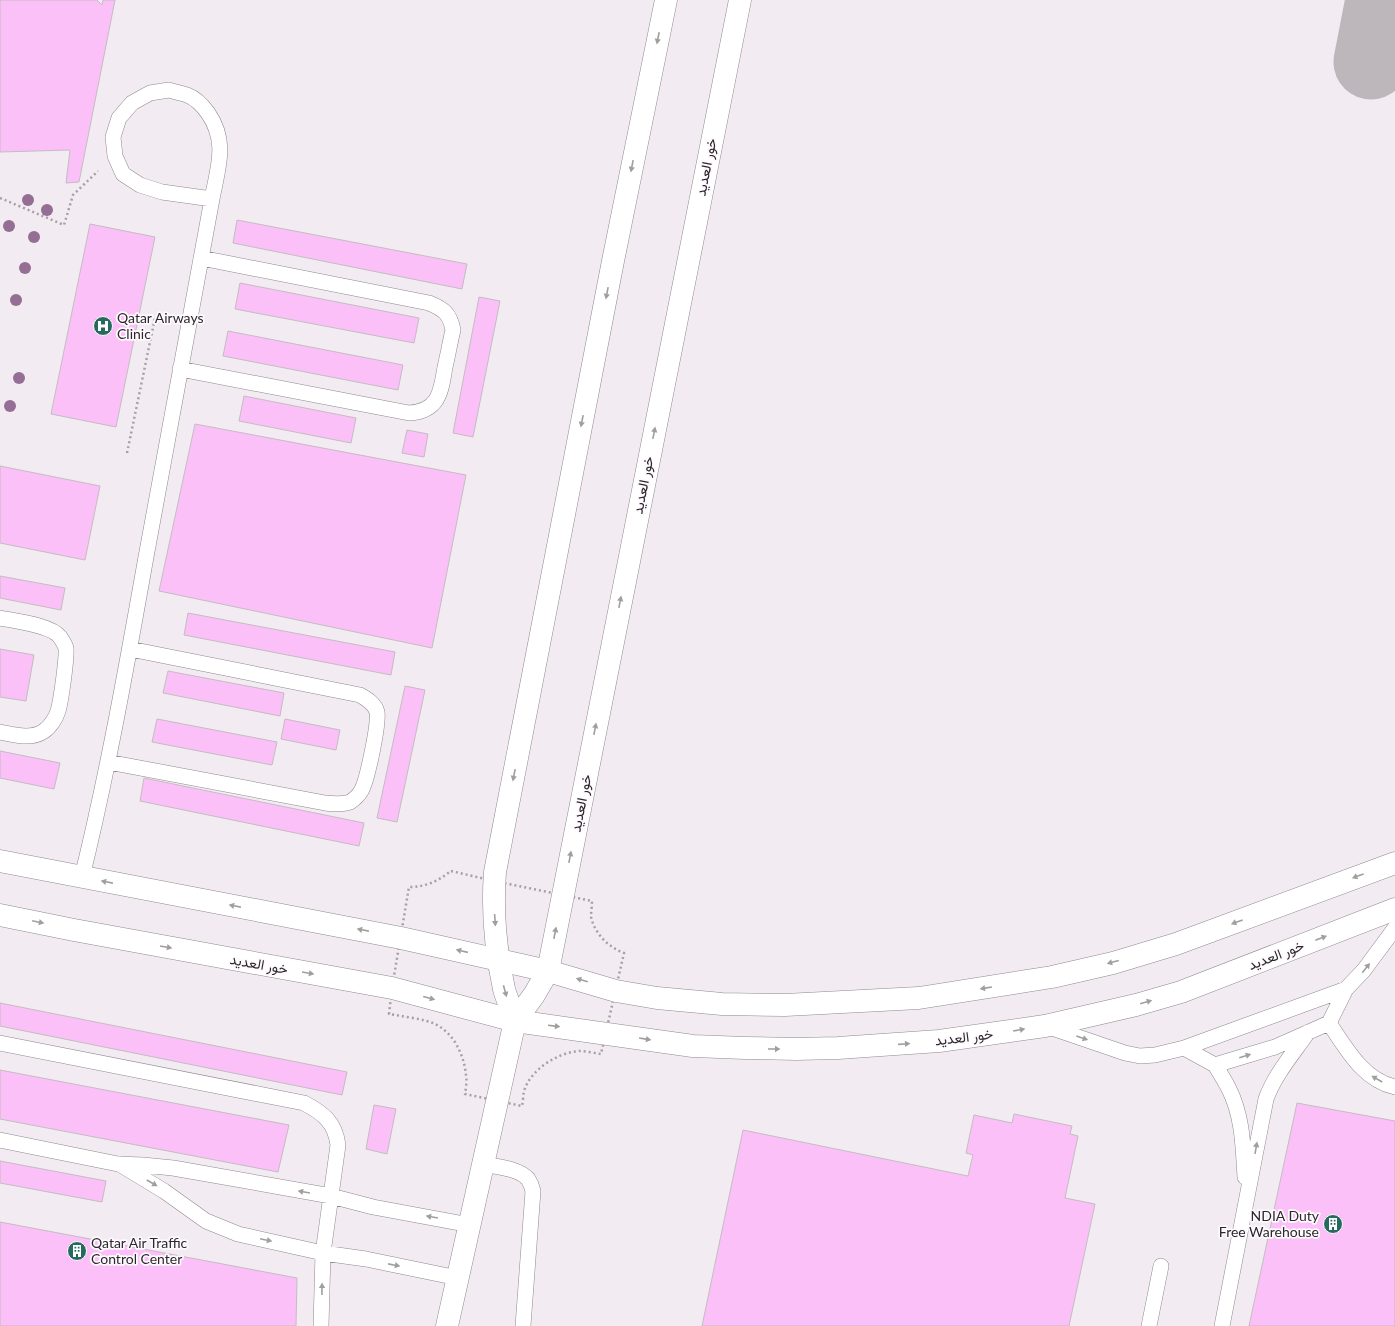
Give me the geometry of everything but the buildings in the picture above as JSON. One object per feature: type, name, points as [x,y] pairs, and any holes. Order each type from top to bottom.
[{"type":"street","points":[[447,1326],[515,1021],[504,990],[495,919],[495,872],[613,261],[666,0]]},
{"type":"street","name":"خور العديد","points":[[515,1021],[534,995],[548,971],[740,0]]},
{"type":"street","points":[[0,861],[401,938],[548,971],[616,991],[657,998],[722,1004],[785,1005],[919,998],[1052,978],[1113,963],[1176,944],[1395,863]]},
{"type":"street","name":"خور العديد","points":[[0,915],[392,988],[515,1021],[693,1046],[838,1048],[939,1041],[1046,1026],[1136,1005],[1181,992],[1395,909]]},
{"type":"lane","points":[[82,877],[108,762],[130,649],[188,324],[220,161],[220,141],[215,123],[204,107],[188,95],[169,90],[150,93],[132,103],[119,118],[113,137],[115,156],[123,174],[140,184],[162,192],[212,199]]},
{"type":"lane","points":[[180,369],[409,413],[420,412],[429,407],[440,394],[453,330],[451,321],[446,313],[439,307],[428,303],[201,258]]},
{"type":"lane","points":[[0,618],[50,630],[60,636],[65,647],[66,657],[58,711],[45,731],[36,735],[22,736],[0,732]]},
{"type":"lane","points":[[108,762],[325,803],[340,804],[350,801],[361,792],[366,780],[376,725],[377,711],[371,702],[360,695],[130,649]]},
{"type":"lane","points":[[1215,1065],[1275,1047],[1329,1023],[1346,989],[1364,970],[1395,928]]},
{"type":"lane","points":[[1046,1026],[1125,1053],[1140,1056],[1155,1055],[1184,1048],[1346,989]]},
{"type":"lane","points":[[1329,1023],[1361,1067],[1373,1077],[1389,1086],[1395,1087]]},
{"type":"lane","points":[[1222,1326],[1266,1099],[1277,1076],[1309,1032]]},
{"type":"lane","points":[[0,1043],[304,1104],[319,1111],[330,1121],[337,1134],[338,1145],[323,1253],[321,1326]]},
{"type":"lane","points":[[1184,1048],[1215,1065],[1230,1090],[1239,1114],[1247,1200]]},
{"type":"lane","points":[[0,1140],[118,1164],[174,1168],[331,1196],[372,1206],[470,1224]]},
{"type":"lane","points":[[118,1164],[164,1191],[206,1221],[222,1229],[323,1253],[366,1259],[458,1278]]},
{"type":"lane","points":[[483,1164],[516,1171],[522,1174],[529,1180],[533,1191],[523,1326]]},
{"type":"lane","points":[[1148,1326],[1160,1266]]},
{"type":"path","points":[[0,198],[64,225],[73,195],[115,156]]},
{"type":"path","points":[[127,453],[155,318],[188,324]]},
{"type":"taxiway","points":[[1371,62],[1383,0]]},
{"type":"place","name":"Qatar Airways Clinic","points":[[103,326]]},
{"type":"place","name":"NDIA Duty Free Warehouse","points":[[1333,1224]]},
{"type":"place","name":"Qatar Air Traffic Control Center","points":[[77,1251]]}]
